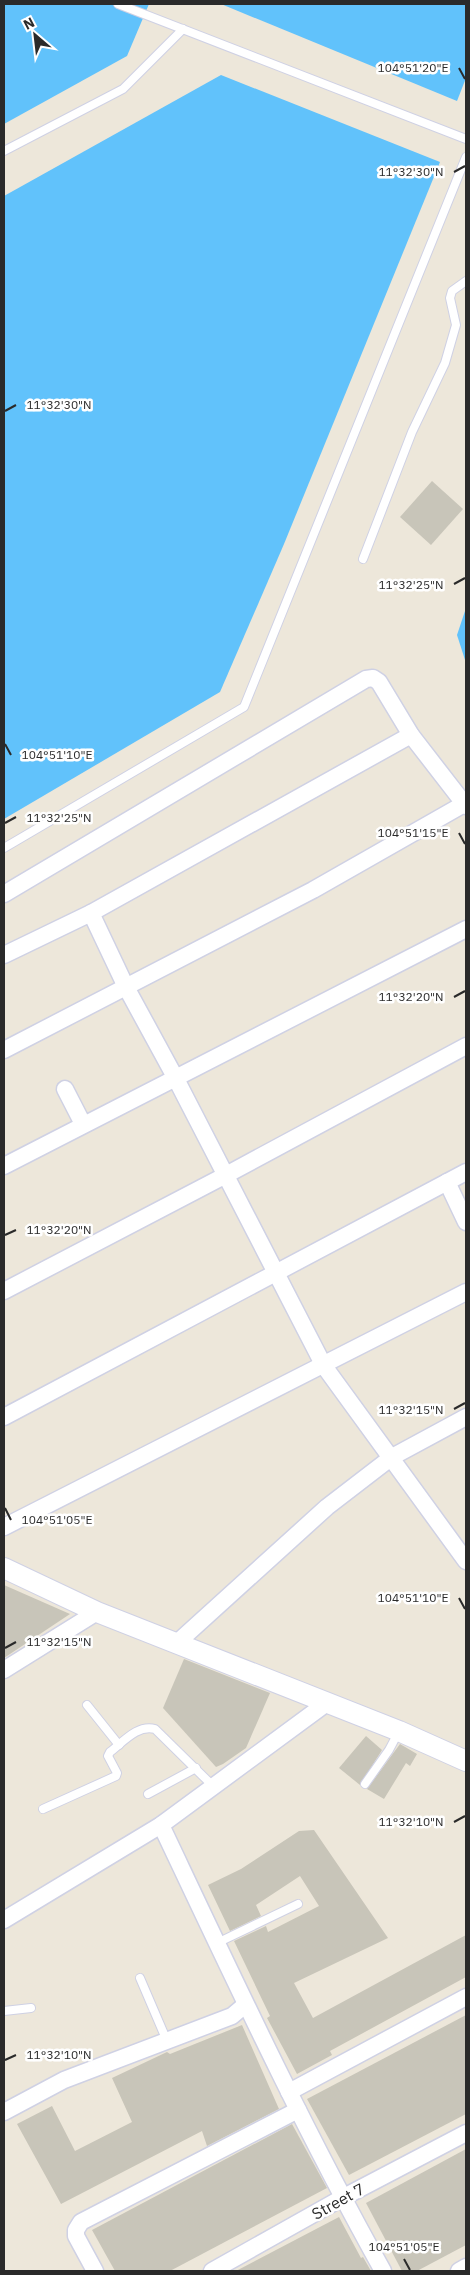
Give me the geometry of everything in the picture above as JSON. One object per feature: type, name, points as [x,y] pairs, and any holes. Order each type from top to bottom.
[{"type":"street","points":[[4,894],[366,679],[373,678],[379,682],[411,735],[465,805],[313,890],[4,1050]]},
{"type":"street","points":[[4,955],[91,913],[411,735]]},
{"type":"street","points":[[91,913],[126,987],[278,1274],[324,1366],[466,1561]]},
{"type":"street","points":[[4,1166],[466,929]]},
{"type":"street","points":[[4,1291],[226,1176],[466,1046]]},
{"type":"street","points":[[65,1089],[83,1124]]},
{"type":"street","points":[[4,1417],[278,1274],[466,1172]]},
{"type":"street","points":[[447,1182],[466,1222]]},
{"type":"street","points":[[4,1527],[324,1366],[466,1292]]},
{"type":"street","points":[[178,1642],[327,1507],[392,1457],[466,1417]]},
{"type":"street","points":[[4,1568],[96,1612],[178,1642],[399,1730],[466,1762]]},
{"type":"street","points":[[4,1670],[96,1612]]},
{"type":"street","points":[[4,1920],[161,1824],[328,1702]]},
{"type":"street","points":[[161,1824],[245,2005],[342,2198],[383,2271]]},
{"type":"street","points":[[289,2092],[466,1997]]},
{"type":"street","points":[[4,2112],[64,2080],[232,2016],[245,2005]]},
{"type":"street","points":[[95,2271],[76,2236],[76,2230],[81,2222],[298,2110]]},
{"type":"street","name":"Street 7","points":[[212,2271],[342,2198],[466,2133]]},
{"type":"street","points":[[459,2271],[466,2267]]},
{"type":"lane","points":[[118,4],[466,139]]},
{"type":"lane","points":[[4,151],[123,89],[183,29]]},
{"type":"lane","points":[[4,848],[244,707],[466,157]]},
{"type":"lane","points":[[363,559],[412,432],[445,363],[456,326],[450,298],[452,291],[466,281]]},
{"type":"lane","points":[[87,1705],[119,1745]]},
{"type":"lane","points":[[43,1809],[116,1776],[117,1772],[108,1756],[141,1728],[155,1729],[213,1786]]},
{"type":"lane","points":[[365,1784],[389,1750],[399,1730]]},
{"type":"lane","points":[[148,1794],[196,1768]]},
{"type":"lane","points":[[216,1943],[298,1904]]},
{"type":"lane","points":[[140,1978],[167,2041]]},
{"type":"lane","points":[[4,2010],[31,2008]]},
{"type":"water","points":[[4,4],[149,4],[127,56],[4,124]]},
{"type":"water","points":[[221,4],[466,4],[466,78],[457,101]]},
{"type":"water","points":[[221,75],[440,162],[284,544],[220,692],[4,819],[4,196]]},
{"type":"water","points":[[466,608],[466,663],[457,635]]},
{"type":"building","points":[[432,481],[463,509],[431,545],[400,517]]},
{"type":"building","points":[[4,1585],[70,1614],[4,1658]]},
{"type":"building","points":[[184,1659],[270,1693],[246,1748],[216,1767],[163,1708]]},
{"type":"building","points":[[366,1736],[382,1750],[360,1785],[339,1768]]},
{"type":"building","points":[[400,1744],[417,1754],[410,1766],[406,1763],[384,1799],[367,1789]]},
{"type":"building","points":[[314,1830],[388,1938],[294,1983],[313,2018],[466,1935],[466,1977],[330,2051],[332,2055],[297,2074],[267,2018],[270,2016],[234,1941],[266,1926],[268,1932],[319,1906],[300,1876],[256,1905],[261,1916],[230,1931],[208,1885],[241,1869],[299,1831]]},
{"type":"building","points":[[466,2015],[466,2114],[349,2175],[307,2099]]},
{"type":"building","points":[[242,2025],[279,2109],[207,2146],[202,2131],[61,2204],[17,2124],[52,2106],[75,2151],[132,2122],[112,2078],[167,2052],[170,2054]]},
{"type":"building","points":[[292,2124],[327,2188],[170,2271],[115,2271],[92,2230]]},
{"type":"building","points":[[466,2149],[466,2245],[417,2271],[402,2271],[366,2203]]},
{"type":"building","points":[[339,2217],[361,2258],[363,2257],[371,2271],[236,2271]]}]
